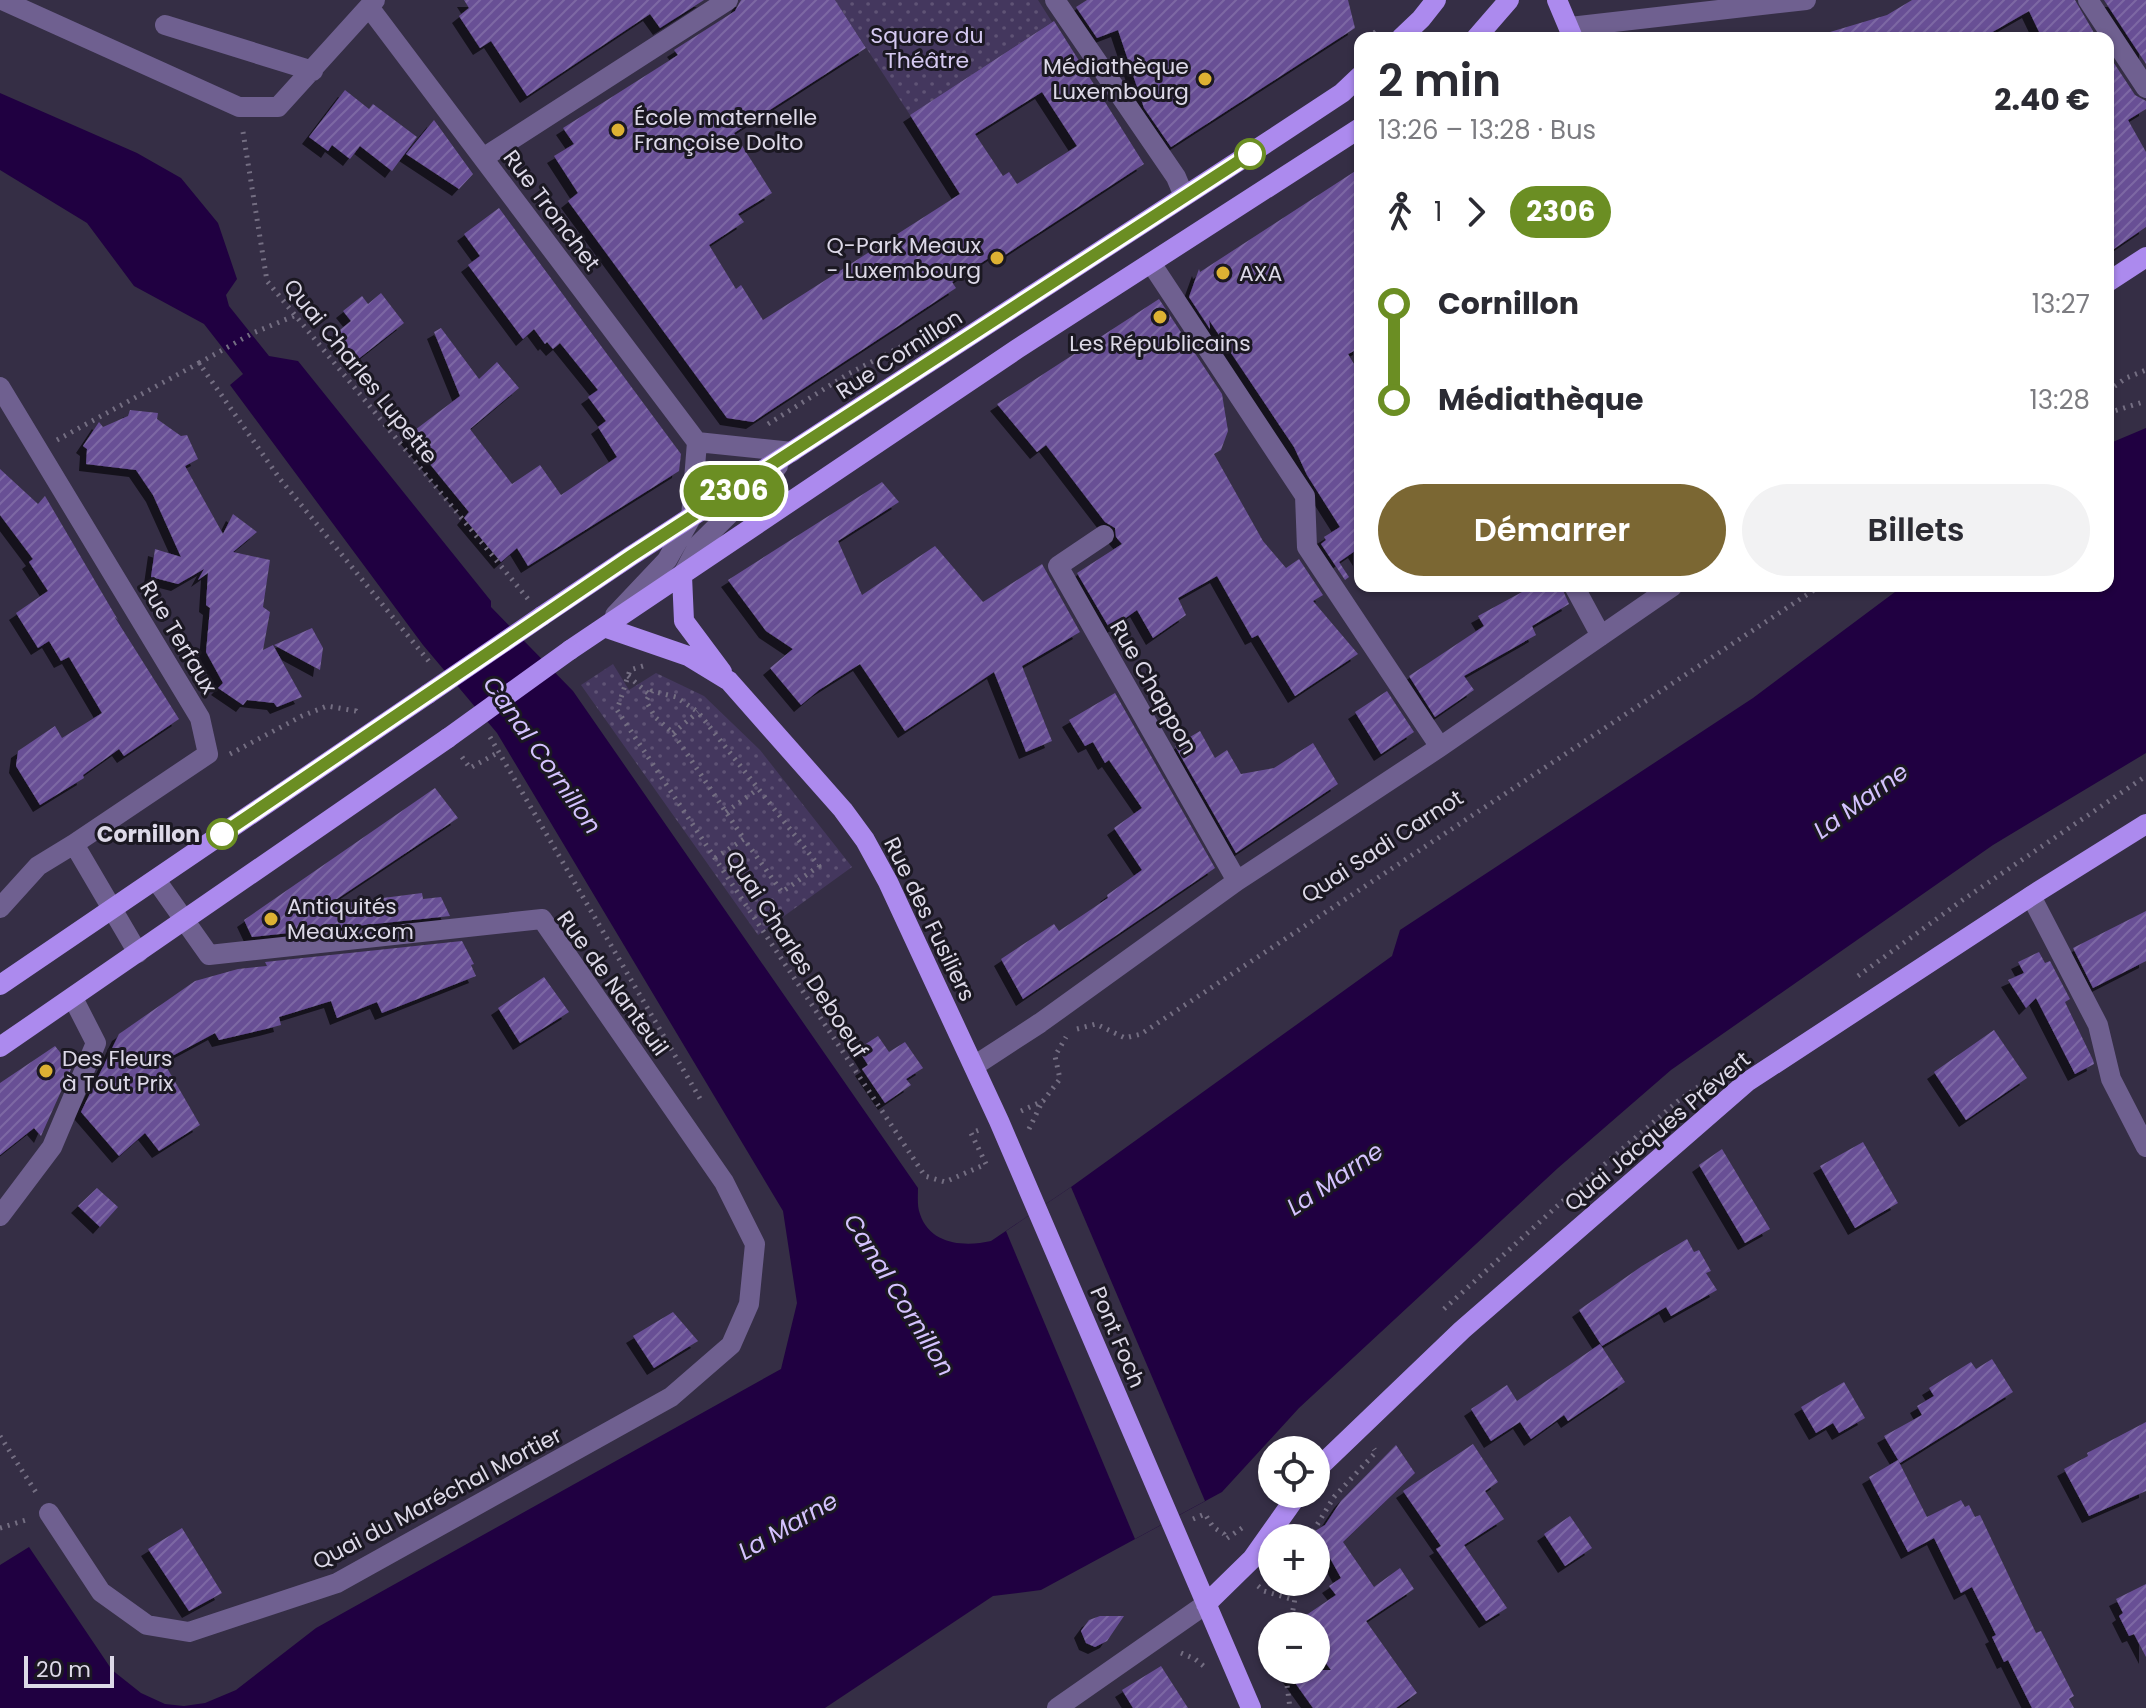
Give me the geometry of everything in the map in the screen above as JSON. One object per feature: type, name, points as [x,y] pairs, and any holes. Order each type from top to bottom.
[{"type":"main road","points":[[1407,32],[1436,0]]},
{"type":"main road","points":[[1481,32],[1509,0]]},
{"type":"main road","points":[[1557,0],[1572,32]]},
{"type":"main road","name":"Rue Cornillon","points":[[0,985],[631,556],[1342,93],[1354,82]]},
{"type":"main road","points":[[0,1047],[186,921],[604,627],[1004,357],[1354,132]]},
{"type":"main road","points":[[2114,278],[2146,257]]},
{"type":"main road","name":"Rue des Fusiliers","points":[[682,576],[684,621],[729,681],[843,810],[865,840],[888,882],[1018,1166]]},
{"type":"main road","name":"Rue des Fusiliers","points":[[604,627],[688,656],[729,681]]},
{"type":"main road","name":"Quai Jacques Prévert","points":[[1330,1457],[1462,1330],[1747,1082],[2146,824]]},
{"type":"main road","name":"Pont Foch","points":[[1018,1166],[1251,1708]]},
{"type":"main road","points":[[1206,1604],[1252,1559],[1288,1508]]},
{"type":"street","points":[[2,0],[239,107],[278,107],[372,4]]},
{"type":"street","points":[[483,158],[728,0]]},
{"type":"street","points":[[1055,0],[1176,177],[1184,196]]},
{"type":"street","points":[[1579,32],[1806,0]]},
{"type":"street","points":[[2088,0],[2109,32]]},
{"type":"street","name":"Rue Tronchet","points":[[372,4],[483,158],[697,442]]},
{"type":"street","points":[[165,25],[313,71]]},
{"type":"street","points":[[2114,39],[2146,88]]},
{"type":"street","points":[[1151,263],[1305,496],[1307,547],[1440,747]]},
{"type":"street","name":"Rue Terfaux","points":[[0,387],[200,718],[208,754]]},
{"type":"street","points":[[604,627],[667,560],[691,518],[697,442],[792,452]]},
{"type":"street","points":[[682,576],[699,544],[792,452]]},
{"type":"street","name":"Rue Chappon","points":[[1104,535],[1058,566],[1237,881]]},
{"type":"street","points":[[1577,592],[1601,636]]},
{"type":"street","points":[[974,1066],[1040,1023],[1237,881],[1440,747],[1664,592]]},
{"type":"street","points":[[0,908],[38,866],[208,754]]},
{"type":"street","points":[[74,844],[138,953]]},
{"type":"street","points":[[156,880],[186,921]]},
{"type":"street","points":[[2031,896],[2098,1025],[2111,1079],[2146,1147]]},
{"type":"street","name":"Rue de Nanteuil","points":[[186,921],[209,955],[542,919],[724,1182],[755,1244],[749,1304],[731,1345]]},
{"type":"street","points":[[0,1216],[52,1147],[96,1043],[73,998]]},
{"type":"street","name":"Quai du Maréchal Mortier","points":[[49,1513],[101,1592],[147,1625],[189,1632],[337,1583],[671,1397],[731,1345]]},
{"type":"street","points":[[1057,1708],[1206,1604]]},
{"type":"path","name":"Quai Charles Lupette","points":[[239,107],[267,281],[542,616]]},
{"type":"path","points":[[38,450],[253,333],[294,316]]},
{"type":"path","points":[[763,427],[848,374],[921,336]]},
{"type":"path","points":[[199,363],[280,479],[440,676]]},
{"type":"path","points":[[2114,387],[2146,370]]},
{"type":"path","points":[[2114,411],[2146,401]]},
{"type":"path","name":"Quai Sadi Carnot","points":[[1043,1101],[1060,1079],[1055,1056],[1063,1040],[1078,1028],[1096,1024],[1125,1038],[1141,1034],[1811,592]]},
{"type":"path","points":[[650,695],[628,676],[630,670],[649,665],[659,646]]},
{"type":"path","name":"Quai Charles Deboeuf","points":[[628,676],[617,710],[925,1176],[945,1182],[986,1164],[971,1133],[999,1121]]},
{"type":"path","points":[[652,691],[676,697],[698,712],[819,866],[782,892],[673,733],[655,717],[646,701],[652,691]]},
{"type":"path","points":[[208,754],[220,760],[327,706],[356,711],[371,732]]},
{"type":"path","points":[[673,733],[698,712]]},
{"type":"path","points":[[480,725],[491,738],[704,1105]]},
{"type":"path","points":[[448,738],[470,768],[499,752]]},
{"type":"path","points":[[726,812],[758,789]]},
{"type":"path","points":[[715,858],[744,839]]},
{"type":"path","points":[[999,1121],[1043,1101]]},
{"type":"path","points":[[1030,1138],[1029,1126],[1043,1101]]},
{"type":"path","points":[[0,1436],[49,1513]]},
{"type":"path","points":[[1318,1524],[1334,1497],[1376,1452],[1370,1441]]},
{"type":"path","points":[[1205,1514],[1226,1539],[1248,1524]]},
{"type":"path","points":[[1281,1596],[1294,1600]]},
{"type":"path","points":[[1292,1612],[1295,1596]]},
{"type":"path","points":[[1177,1651],[1206,1667],[1213,1678]]},
{"type":"path","points":[[1287,1684],[1290,1708]]},
{"type":"green space","name":"Square du Théâtre","points":[[835,0],[1038,0],[1052,22],[910,115]]},
{"type":"green space","points":[[613,664],[629,690],[656,673],[704,696],[760,750],[852,867],[758,935],[581,685]]},
{"type":"water","points":[[0,93],[137,153],[181,178],[218,223],[237,279],[226,295],[229,306],[269,356],[298,361],[491,601],[491,607],[573,691],[918,1188],[918,1208],[925,1224],[940,1238],[950,1241],[970,1244],[991,1241],[1071,1187],[1392,956],[1400,930],[1753,698],[1895,592],[2114,592],[2114,441],[2146,428],[2146,753],[1993,845],[1671,1070],[1558,1168],[1299,1408],[1273,1436],[1258,1436],[1258,1453],[1222,1492],[1041,1590],[993,1596],[825,1708],[0,1708],[0,1565],[29,1547],[112,1670],[141,1693],[165,1704],[184,1706],[205,1703],[236,1690],[316,1628],[781,1369],[797,1303],[783,1211],[497,733],[423,645],[230,385],[243,374],[204,324],[134,286],[87,223],[0,170]]},
{"type":"pier","points":[[1071,1187],[1205,1501],[1135,1539],[1006,1231]]},
{"type":"building","points":[[464,0],[704,0],[660,28],[650,14],[527,96],[491,41],[480,48],[459,16],[469,8]]},
{"type":"building","points":[[741,0],[835,0],[866,48],[734,133],[772,193],[738,214],[744,222],[709,245],[736,289],[741,285],[763,320],[960,194],[910,115],[1054,21],[1144,164],[1002,257],[998,252],[952,282],[956,288],[753,422],[727,418],[568,201],[578,193],[554,156],[574,144],[563,128],[678,55],[674,50],[735,11]],"holes":[[[1042,92],[1077,146],[1017,184],[1009,172],[1003,176],[975,134]]]},
{"type":"building","name":"Médiathèque Luxembourg","points":[[1087,0],[1348,0],[1355,28],[1171,147],[1144,108],[1118,30],[1097,38],[1076,7]]},
{"type":"building","points":[[1912,0],[2075,0],[2094,32],[2039,32],[2029,11],[1992,32],[1830,32],[1887,15]]},
{"type":"building","points":[[2104,0],[2146,0],[2146,64]]},
{"type":"building","points":[[2114,63],[2135,95],[2146,101],[2146,109],[2128,120],[2146,152],[2146,227],[2114,249]]},
{"type":"building","points":[[345,90],[369,109],[373,104],[417,137],[392,171],[360,146],[350,159],[332,145],[328,151],[309,137]]},
{"type":"building","points":[[434,120],[473,174],[459,189],[406,154]]},
{"type":"building","points":[[1354,172],[1354,351],[1348,354],[1354,364],[1354,552],[1339,562],[1349,577],[1345,580],[1321,544],[1326,540],[1324,537],[1340,527],[1307,475],[1294,447],[1209,320],[1210,329],[1189,297],[1199,269],[1200,272]]},
{"type":"building","points":[[499,208],[681,454],[679,471],[528,566],[517,548],[501,562],[464,518],[469,512],[407,436],[460,396],[434,332],[441,328],[479,379],[497,362],[519,388],[470,429],[512,484],[540,465],[561,495],[617,457],[598,427],[606,421],[588,397],[598,390],[560,343],[553,349],[534,329],[523,339],[468,265],[480,256],[464,234]]},
{"type":"building","points":[[381,293],[404,323],[357,360],[336,333],[351,321],[343,311],[362,296],[368,304]]},
{"type":"building","points":[[1159,299],[1222,394],[1228,431],[1221,450],[1214,454],[1263,541],[1286,568],[1299,559],[1323,595],[1313,601],[1358,654],[1295,696],[1258,635],[1252,638],[1217,576],[1178,598],[1186,615],[1153,638],[1137,610],[1110,629],[1077,573],[1122,544],[1116,537],[1115,528],[1105,522],[1046,445],[1037,452],[997,404]]},
{"type":"building","points":[[130,410],[158,413],[157,419],[181,436],[187,435],[198,459],[185,466],[223,534],[233,514],[257,532],[233,552],[270,560],[263,607],[270,612],[263,650],[273,645],[302,697],[277,707],[274,703],[247,700],[243,705],[218,688],[223,683],[206,652],[210,608],[206,605],[208,573],[198,580],[204,569],[178,584],[151,577],[155,549],[181,557],[153,495],[136,470],[86,464],[87,449],[83,446],[99,422],[103,427],[128,416]]},
{"type":"building","points":[[0,469],[38,504],[45,496],[118,620],[114,616],[179,719],[124,756],[119,749],[83,775],[84,778],[40,805],[16,766],[18,751],[55,726],[62,738],[102,713],[69,657],[61,661],[49,641],[38,648],[16,613],[48,591],[29,562],[33,559],[0,515]]},
{"type":"building","points":[[882,482],[899,502],[838,541],[862,595],[935,546],[983,602],[1042,564],[1080,632],[1022,666],[1052,741],[1026,752],[994,672],[905,731],[860,664],[801,705],[770,668],[793,649],[766,631],[728,580]]},
{"type":"building","points":[[1522,592],[1564,592],[1569,604],[1532,626],[1536,635],[1464,676],[1474,690],[1435,717],[1409,676],[1484,626],[1478,616]]},
{"type":"building","points":[[312,628],[323,648],[320,670],[274,645]]},
{"type":"building","points":[[1387,691],[1414,732],[1381,754],[1355,712]]},
{"type":"building","points":[[1115,693],[1215,868],[1023,999],[1001,959],[1054,924],[1059,931],[1108,898],[1107,895],[1142,870],[1114,828],[1142,808],[1109,760],[1105,763],[1093,742],[1085,746],[1069,720]]},
{"type":"building","points":[[1200,731],[1215,758],[1227,750],[1241,774],[1274,768],[1313,743],[1338,784],[1236,853],[1175,746]]},
{"type":"building","points":[[435,788],[458,818],[328,905],[422,893],[423,899],[441,897],[450,916],[252,937],[244,920]]},
{"type":"building","points":[[2146,911],[2146,961],[2093,988],[2073,948]]},
{"type":"building","points":[[462,941],[474,964],[471,965],[476,976],[382,1013],[377,1002],[337,1018],[331,1001],[279,1017],[281,1025],[219,1040],[215,1033],[163,1061],[200,1125],[159,1151],[145,1133],[119,1156],[81,1112],[119,1034],[195,981],[238,969],[267,966],[265,962]]},
{"type":"building","points":[[2039,952],[2045,963],[2050,961],[2070,999],[2065,1002],[2093,1060],[2094,1064],[2075,1074],[2036,998],[2026,1008],[2008,980],[2024,973],[2018,962]]},
{"type":"building","points":[[544,977],[569,1012],[520,1043],[498,1008]]},
{"type":"building","points":[[1994,1030],[2027,1078],[1966,1120],[1934,1072]]},
{"type":"building","points":[[878,1036],[889,1052],[905,1042],[923,1068],[906,1079],[911,1085],[885,1103],[862,1069],[868,1065],[858,1049]]},
{"type":"building","points":[[55,1046],[72,1067],[41,1136],[34,1128],[0,1155],[0,1083]]},
{"type":"building","points":[[1863,1142],[1898,1203],[1855,1228],[1820,1166]]},
{"type":"building","points":[[1722,1149],[1770,1229],[1745,1243],[1699,1165]]},
{"type":"building","points":[[97,1188],[118,1207],[100,1227],[78,1206]]},
{"type":"building","points":[[1687,1239],[1694,1252],[1699,1250],[1711,1271],[1706,1273],[1717,1290],[1671,1316],[1666,1307],[1602,1346],[1579,1310]]},
{"type":"building","points":[[673,1312],[698,1341],[654,1368],[633,1336]]},
{"type":"building","points":[[1600,1344],[1625,1382],[1568,1421],[1564,1415],[1531,1439],[1520,1422],[1491,1441],[1471,1409],[1507,1385],[1517,1401]]},
{"type":"building","points":[[1992,1359],[2013,1392],[1900,1463],[1884,1436],[1922,1415],[1917,1406],[1934,1396],[1929,1388],[1971,1362],[1976,1369]]},
{"type":"building","points":[[1844,1382],[1865,1418],[1839,1433],[1833,1423],[1816,1433],[1801,1407]]},
{"type":"building","points":[[2146,1422],[2146,1491],[2089,1516],[2064,1469],[2088,1456],[2087,1453]]},
{"type":"building","points":[[1473,1444],[1498,1482],[1485,1491],[1504,1519],[1464,1545],[1507,1608],[1486,1621],[1436,1549],[1441,1546],[1403,1491]]},
{"type":"building","points":[[1396,1445],[1415,1473],[1343,1542],[1374,1587],[1400,1568],[1414,1589],[1366,1621],[1417,1693],[1396,1708],[1313,1708],[1296,1684],[1330,1684],[1330,1612],[1311,1612],[1336,1595],[1330,1585],[1341,1578],[1330,1558],[1330,1524],[1326,1524],[1341,1501]]},
{"type":"building","points":[[1898,1460],[1927,1517],[1961,1500],[1965,1507],[1969,1505],[1975,1517],[1980,1515],[2036,1633],[2041,1631],[2074,1696],[2069,1699],[2074,1708],[2032,1708],[2008,1660],[2004,1662],[1992,1637],[1996,1635],[1972,1587],[1961,1593],[1934,1538],[1908,1552],[1869,1477]]},
{"type":"building","points":[[1570,1516],[1592,1548],[1565,1566],[1544,1534]]},
{"type":"building","points":[[182,1528],[222,1593],[189,1611],[148,1549]]},
{"type":"building","points":[[2146,1584],[2146,1657],[2134,1634],[2129,1636],[2119,1616],[2123,1613],[2116,1599]]},
{"type":"building","points":[[1100,1616],[1124,1616],[1107,1641],[1095,1647],[1086,1643],[1081,1631],[1089,1620]]},
{"type":"building","points":[[1161,1666],[1188,1708],[1133,1708],[1122,1690]]},
{"type":"bus line","name":"2306","points":[[222,834],[631,556],[1250,154]]},
{"type":"place","name":"Médiathèque Luxembourg","points":[[1205,79]]},
{"type":"place","name":"École maternelle Françoise Dolto","points":[[618,130]]},
{"type":"place","name":"Q-Park Meaux - Luxembourg","points":[[997,258]]},
{"type":"place","name":"AXA","points":[[1223,273]]},
{"type":"place","name":"Les Républicains","points":[[1160,317]]},
{"type":"place","name":"Cornillon","points":[[222,834]]},
{"type":"place","name":"Antiquités Meaux.com","points":[[271,919]]},
{"type":"place","name":"Des Fleurs à Tout Prix","points":[[46,1071]]},
{"type":"water label","name":"Canal Cornillon","points":[[542,755]]},
{"type":"water label","name":"La Marne","points":[[1861,801]]},
{"type":"water label","name":"La Marne","points":[[1335,1179]]},
{"type":"water label","name":"Canal Cornillon","points":[[899,1295]]},
{"type":"water label","name":"La Marne","points":[[788,1526]]}]
